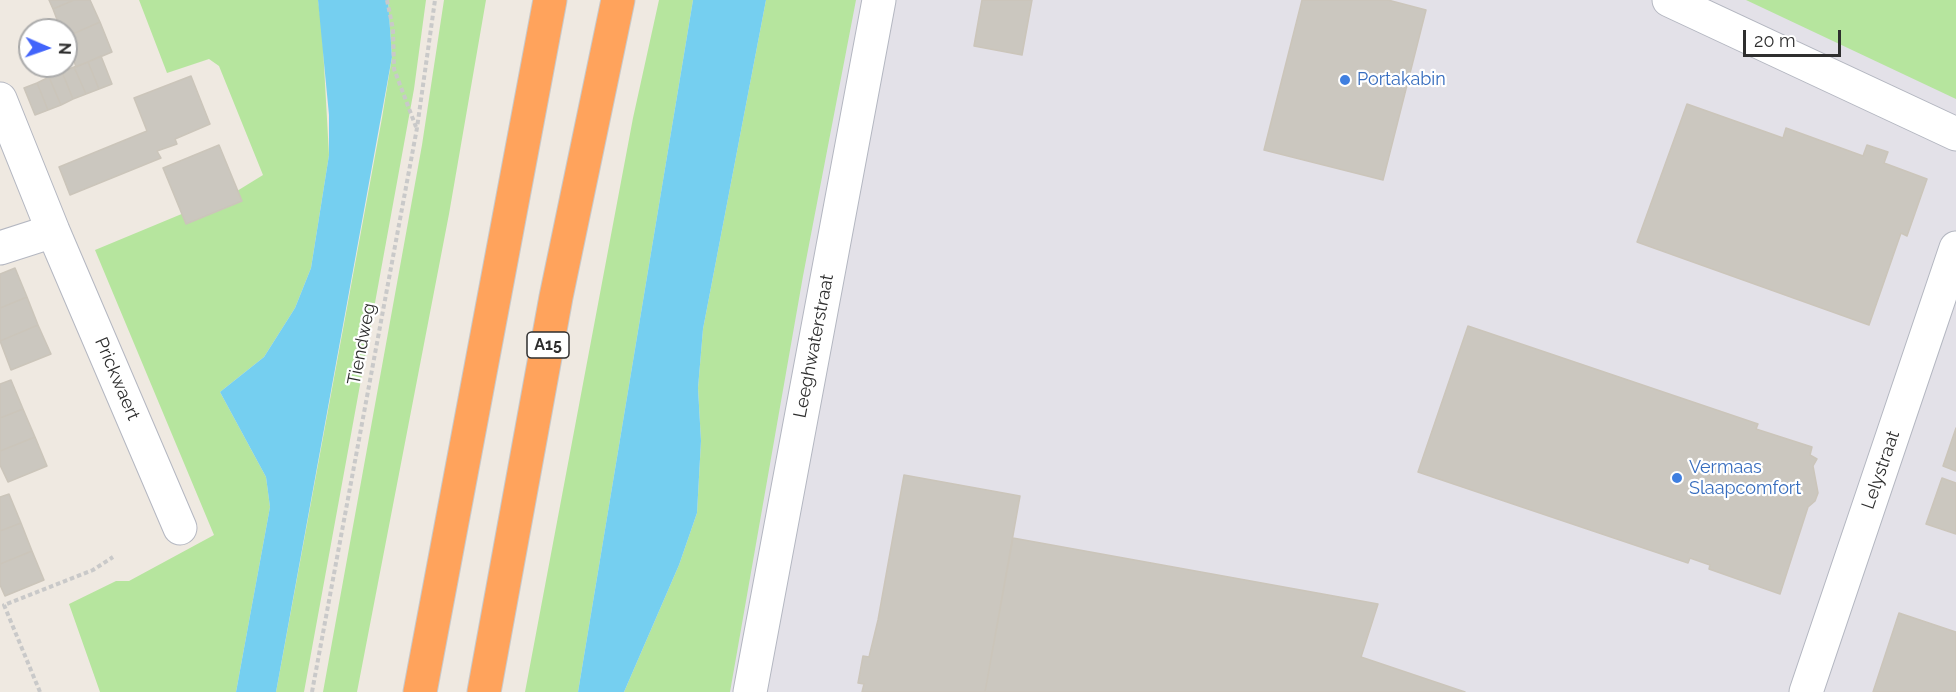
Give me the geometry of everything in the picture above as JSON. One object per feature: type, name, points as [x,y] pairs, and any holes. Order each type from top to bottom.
[{"type":"highway","points":[[420,692],[550,0]]},
{"type":"highway","name":"A15","points":[[484,692],[556,297],[618,0]]},
{"type":"street","name":"Leeghwaterstraat","points":[[750,692],[879,0]]},
{"type":"street","points":[[1670,0],[1956,134]]},
{"type":"street","name":"Prickwaert","points":[[0,99],[52,231],[180,528]]},
{"type":"street","points":[[0,248],[52,231]]},
{"type":"street","name":"Lelystraat","points":[[1806,692],[1956,248]]},
{"type":"path","points":[[387,0],[393,29],[394,69],[417,128]]},
{"type":"path","name":"Tiendweg","points":[[312,692],[417,128],[435,0]]},
{"type":"path","points":[[40,692],[4,605],[93,570],[112,557]]},
{"type":"shaded area","points":[[824,0],[1956,0],[1956,692],[691,692]]},
{"type":"green space","points":[[139,0],[318,0],[322,29],[329,155],[311,268],[295,308],[264,357],[220,392],[266,477],[270,507],[236,692],[100,692],[69,604],[116,581],[129,581],[214,535],[95,250],[237,191],[263,175],[219,66],[209,59],[167,73]]},
{"type":"green space","points":[[388,0],[426,0],[414,89],[304,692],[276,692],[392,57]]},
{"type":"green space","points":[[444,0],[486,0],[449,214],[357,692],[323,692],[422,145]]},
{"type":"green space","points":[[659,0],[693,0],[578,692],[525,692],[633,118]]},
{"type":"green space","points":[[766,0],[856,0],[803,276],[730,692],[624,692],[679,565],[697,513],[701,441],[698,388],[703,329]]},
{"type":"green space","points":[[1746,0],[1956,0],[1956,99]]},
{"type":"water","points":[[318,0],[388,0],[392,57],[276,692],[236,692],[270,507],[266,477],[220,392],[264,357],[295,308],[311,268],[329,155],[329,115]]},
{"type":"water","points":[[693,0],[766,0],[703,329],[698,388],[701,441],[697,513],[679,565],[624,692],[578,692]]},
{"type":"building","points":[[49,0],[74,0],[53,9]]},
{"type":"building","points":[[74,0],[90,0],[100,22],[78,32],[78,18],[56,18],[53,9]]},
{"type":"building","points":[[982,0],[1032,0],[1022,55],[974,46]]},
{"type":"building","points":[[1302,0],[1388,0],[1426,10],[1383,180],[1264,150]]},
{"type":"building","points":[[100,22],[112,52],[78,66],[78,32]]},
{"type":"building","points":[[101,56],[112,84],[99,89],[88,62]]},
{"type":"building","points":[[88,62],[99,89],[86,94],[78,76],[78,66]]},
{"type":"building","points":[[78,76],[86,94],[73,99],[64,78],[78,78]]},
{"type":"building","points":[[191,76],[210,124],[175,139],[177,144],[157,151],[161,158],[70,195],[59,167],[147,131],[134,98]]},
{"type":"building","points":[[49,78],[64,78],[73,99],[61,105]]},
{"type":"building","points":[[49,78],[61,105],[48,110],[37,83]]},
{"type":"building","points":[[37,83],[48,110],[35,115],[24,88]]},
{"type":"building","points":[[1687,104],[1783,138],[1786,128],[1863,156],[1867,145],[1888,152],[1884,163],[1927,179],[1907,236],[1901,233],[1869,325],[1637,242]]},
{"type":"building","points":[[219,145],[242,201],[186,224],[163,168]]},
{"type":"building","points":[[15,268],[27,297],[0,308],[0,274]]},
{"type":"building","points":[[27,297],[38,325],[0,341],[0,308]]},
{"type":"building","points":[[38,325],[51,354],[11,370],[0,341]]},
{"type":"building","points":[[1468,326],[1758,424],[1756,429],[1812,447],[1810,455],[1817,459],[1813,466],[1818,493],[1815,501],[1808,507],[1780,594],[1709,569],[1710,565],[1690,558],[1688,563],[1418,472]]},
{"type":"building","points":[[11,380],[23,409],[0,418],[0,384]]},
{"type":"building","points":[[23,409],[35,437],[0,451],[0,418]]},
{"type":"building","points":[[1956,428],[1956,471],[1943,466]]},
{"type":"building","points":[[35,437],[47,466],[8,482],[0,465],[0,451]]},
{"type":"building","points":[[904,475],[1020,496],[985,692],[862,692],[864,684],[858,683],[863,656],[869,657],[878,620]]},
{"type":"building","points":[[1942,478],[1956,483],[1956,534],[1926,524]]},
{"type":"building","points":[[9,494],[21,523],[0,531],[0,497]]},
{"type":"building","points":[[21,523],[32,551],[0,564],[0,531]]},
{"type":"building","points":[[1013,538],[1378,604],[1361,657],[1465,692],[985,692]]},
{"type":"building","points":[[32,551],[44,580],[5,596],[0,585],[0,564]]},
{"type":"building","points":[[1899,613],[1956,632],[1956,692],[1873,692]]},
{"type":"place","name":"Portakabin","points":[[1345,80]]},
{"type":"place","name":"Vermaas Slaapcomfort","points":[[1677,478]]}]
